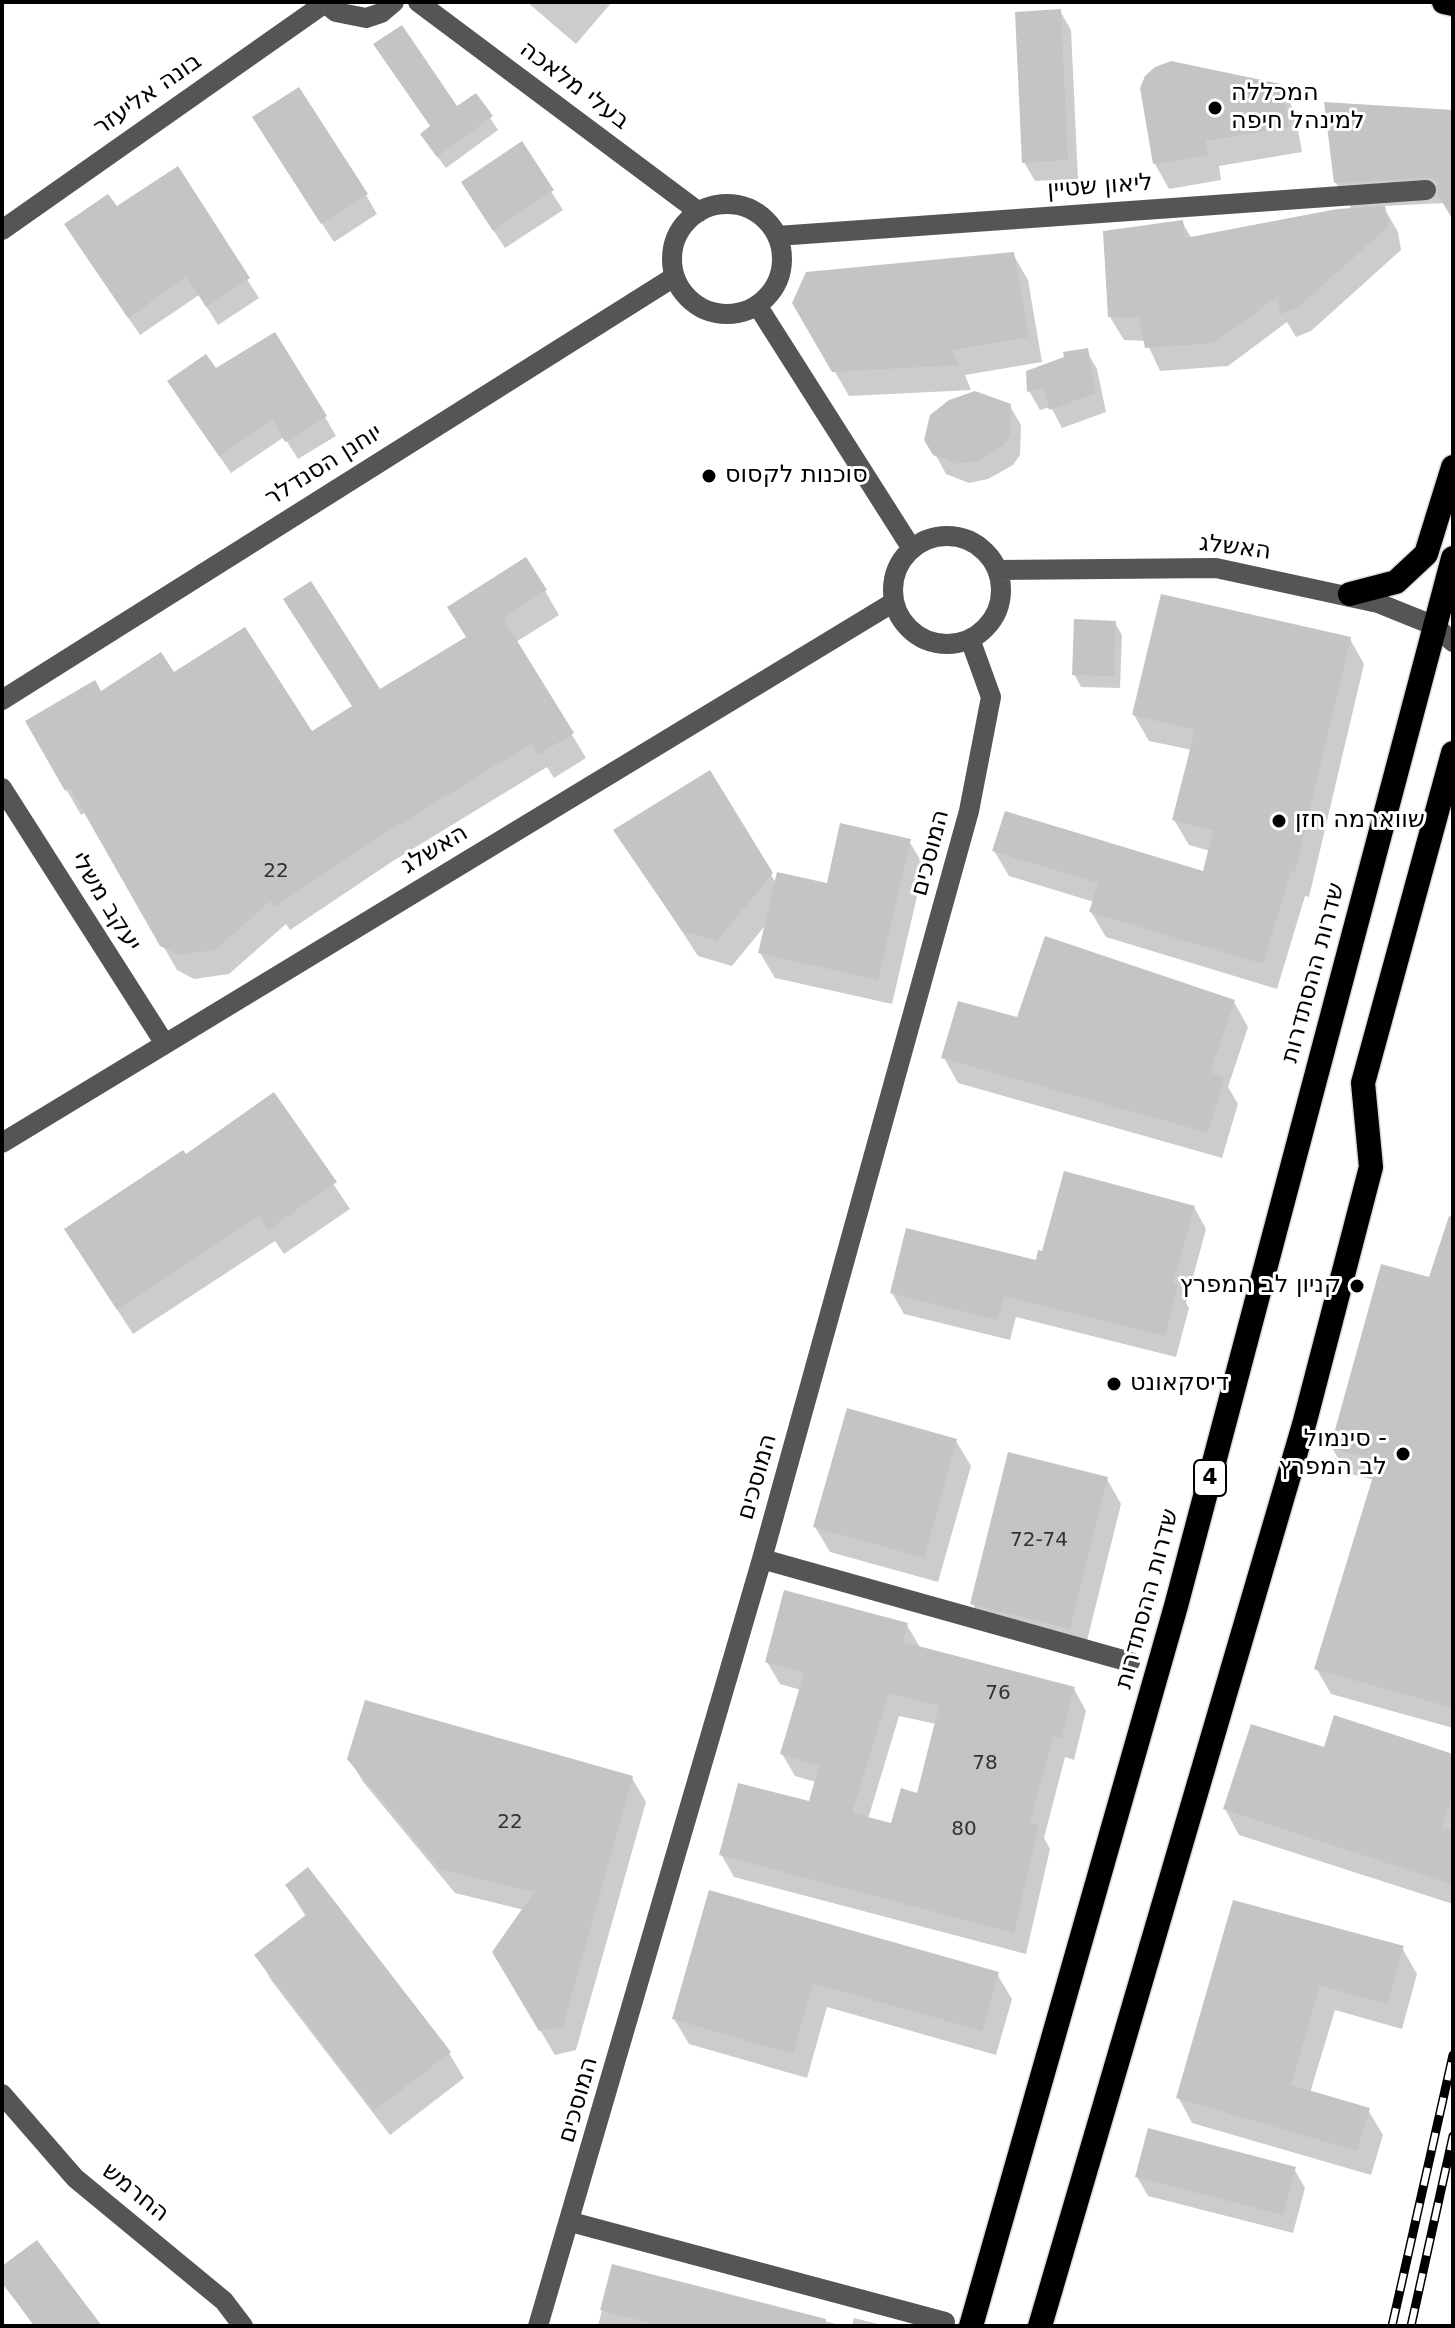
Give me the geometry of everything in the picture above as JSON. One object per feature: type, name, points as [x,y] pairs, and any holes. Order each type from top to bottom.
[{"type":"highway","points":[[1444,2],[1453,4]]},
{"type":"highway","points":[[1350,594],[1396,582],[1426,554],[1453,467]]},
{"type":"highway","name":"שדרות ההסתדרות","points":[[971,2326],[1176,1606],[1444,634],[1453,558]]},
{"type":"highway","points":[[1040,2326],[1305,1421],[1371,1167],[1363,1083],[1453,753]]},
{"type":"street","points":[[324,2],[351,18],[366,18],[381,13],[394,2]]},
{"type":"street","name":"בונה אליעזר","points":[[2,230],[324,2]]},
{"type":"street","name":"בעלי מלאכה","points":[[418,2],[699,212]]},
{"type":"street","name":"ליאון שטיין","points":[[777,236],[1426,190]]},
{"type":"street","points":[[716,205],[735,205],[752,210],[767,221],[777,236],[782,266],[777,282],[757,305],[742,312],[709,311],[682,292],[674,277],[672,258],[675,240],[685,224],[699,212],[716,205]]},
{"type":"street","name":"יוחנן הסנדלר","points":[[2,700],[674,277]]},
{"type":"street","points":[[757,305],[912,549]]},
{"type":"street","points":[[943,536],[960,538],[989,556],[997,570],[1001,586],[994,617],[970,639],[955,643],[923,639],[900,617],[894,602],[896,573],[912,549],[943,536]]},
{"type":"street","name":"האשלג","points":[[997,570],[1216,568],[1350,594],[1444,634]]},
{"type":"street","name":"האשלג","points":[[2,1143],[894,602]]},
{"type":"street","name":"המוסכים","points":[[538,2326],[571,2222],[762,1559],[969,811],[991,697],[970,639]]},
{"type":"street","name":"יעקב משלי","points":[[2,788],[165,1044]]},
{"type":"street","points":[[762,1559],[1130,1662]]},
{"type":"street","name":"החרמש","points":[[2,2094],[75,2178],[224,2301],[243,2326]]},
{"type":"street","points":[[571,2222],[945,2322]]},
{"type":"building","points":[[1061,9],[1068,160],[1022,163],[1015,12]]},
{"type":"building","points":[[402,25],[457,106],[476,93],[493,116],[437,157],[420,134],[430,126],[373,44]]},
{"type":"building","name":"המכללה למינהל חיפה","points":[[1171,61],[1281,84],[1289,127],[1206,141],[1208,155],[1153,164],[1140,88],[1145,76],[1155,67]]},
{"type":"building","points":[[299,87],[368,194],[321,224],[252,117]]},
{"type":"building","points":[[1324,102],[1453,110],[1453,220],[1438,195],[1437,183],[1431,178],[1334,183]]},
{"type":"building","points":[[522,141],[554,190],[493,231],[461,182]]},
{"type":"building","points":[[178,166],[250,278],[206,307],[187,277],[128,318],[64,224],[108,194],[117,206]]},
{"type":"building","points":[[1385,206],[1389,226],[1297,308],[1280,314],[1278,296],[1214,343],[1145,348],[1139,318],[1108,317],[1103,231],[1183,220],[1185,238],[1337,209]]},
{"type":"building","points":[[1014,252],[1029,337],[952,350],[959,365],[832,372],[792,303],[806,272]]},
{"type":"building","points":[[275,332],[327,416],[285,442],[272,419],[219,456],[167,381],[206,354],[216,368]]},
{"type":"building","points":[[1088,348],[1096,393],[1049,410],[1044,387],[1027,392],[1026,371],[1064,357],[1063,352]]},
{"type":"building","points":[[975,391],[1011,404],[1010,436],[1002,446],[977,461],[957,464],[933,455],[924,440],[930,415],[949,400]]},
{"type":"building","points":[[526,557],[547,590],[503,618],[574,733],[538,755],[531,744],[379,837],[274,907],[270,901],[215,950],[179,955],[160,946],[70,788],[65,791],[25,721],[95,680],[101,691],[161,652],[174,672],[245,627],[312,731],[352,706],[283,599],[311,581],[380,689],[466,637],[447,607]]},
{"type":"building","points":[[1161,594],[1351,637],[1295,872],[1291,871],[1263,964],[1089,912],[1098,883],[992,851],[1005,811],[1203,871],[1213,831],[1172,820],[1195,730],[1132,715]]},
{"type":"building","points":[[1074,619],[1116,621],[1114,676],[1072,675]]},
{"type":"building","points":[[710,770],[773,873],[717,941],[682,931],[613,830]]},
{"type":"building","points":[[840,823],[911,839],[878,980],[758,953],[777,872],[827,883]]},
{"type":"building","points":[[1045,936],[1235,1000],[1210,1072],[1225,1077],[1208,1133],[941,1058],[958,1001],[1017,1017]]},
{"type":"building","points":[[274,1092],[337,1182],[268,1230],[259,1216],[117,1310],[64,1229],[183,1150],[186,1154]]},
{"type":"building","points":[[1064,1171],[1195,1206],[1173,1284],[1178,1285],[1165,1336],[1004,1296],[998,1320],[890,1293],[906,1228],[1036,1260],[1038,1250],[1042,1251]]},
{"type":"building","name":"סינמול - לב המפרץ","points":[[1449,1216],[1453,1217],[1453,1708],[1314,1669],[1378,1460],[1330,1448],[1381,1264],[1429,1277]]},
{"type":"building","points":[[847,1408],[957,1439],[924,1558],[813,1527]]},
{"type":"building","points":[[1008,1452],[1108,1477],[1070,1629],[970,1604]]},
{"type":"building","points":[[784,1590],[908,1623],[903,1642],[1075,1687],[1061,1738],[1053,1736],[1030,1823],[1039,1825],[1014,1933],[719,1855],[738,1783],[809,1801],[819,1766],[780,1754],[804,1673],[765,1662]],"holes":[[[889,1693],[939,1706],[917,1793],[901,1788],[891,1823],[852,1813]]]},
{"type":"building","points":[[365,1700],[633,1776],[563,2026],[539,2031],[492,1952],[534,1892],[439,1869],[347,1759]]},
{"type":"building","points":[[1334,1715],[1453,1754],[1453,1794],[1442,1828],[1453,1831],[1453,1885],[1223,1809],[1251,1724],[1324,1747]]},
{"type":"building","points":[[308,1867],[451,2052],[374,2111],[254,1955],[307,1914],[285,1885]]},
{"type":"building","points":[[709,1890],[999,1972],[982,2031],[813,1983],[793,2054],[672,2019]]},
{"type":"building","points":[[1233,1900],[1404,1946],[1387,2004],[1320,1986],[1291,2085],[1370,2108],[1357,2151],[1176,2098]]},
{"type":"building","points":[[1148,2128],[1296,2167],[1283,2215],[1135,2177]]},
{"type":"building","points":[[37,2240],[102,2326],[35,2326],[2,2283],[2,2266]]},
{"type":"building","points":[[612,2264],[826,2319],[825,2326],[662,2326],[600,2310]]},
{"type":"railway","points":[[1392,2326],[1453,2055]]},
{"type":"railway","points":[[1411,2326],[1453,2136]]},
{"type":"place","name":"המכללה למינהל חיפה","points":[[1215,108]]},
{"type":"place","name":"סוכנות לקסוס","points":[[709,476]]},
{"type":"place","name":"שווארמה חזן","points":[[1279,821]]},
{"type":"place","name":"קניון לב המפרץ","points":[[1357,1286]]},
{"type":"place","name":"דיסקאונט","points":[[1114,1384]]},
{"type":"place","name":"סינמול - לב המפרץ","points":[[1403,1454]]}]
